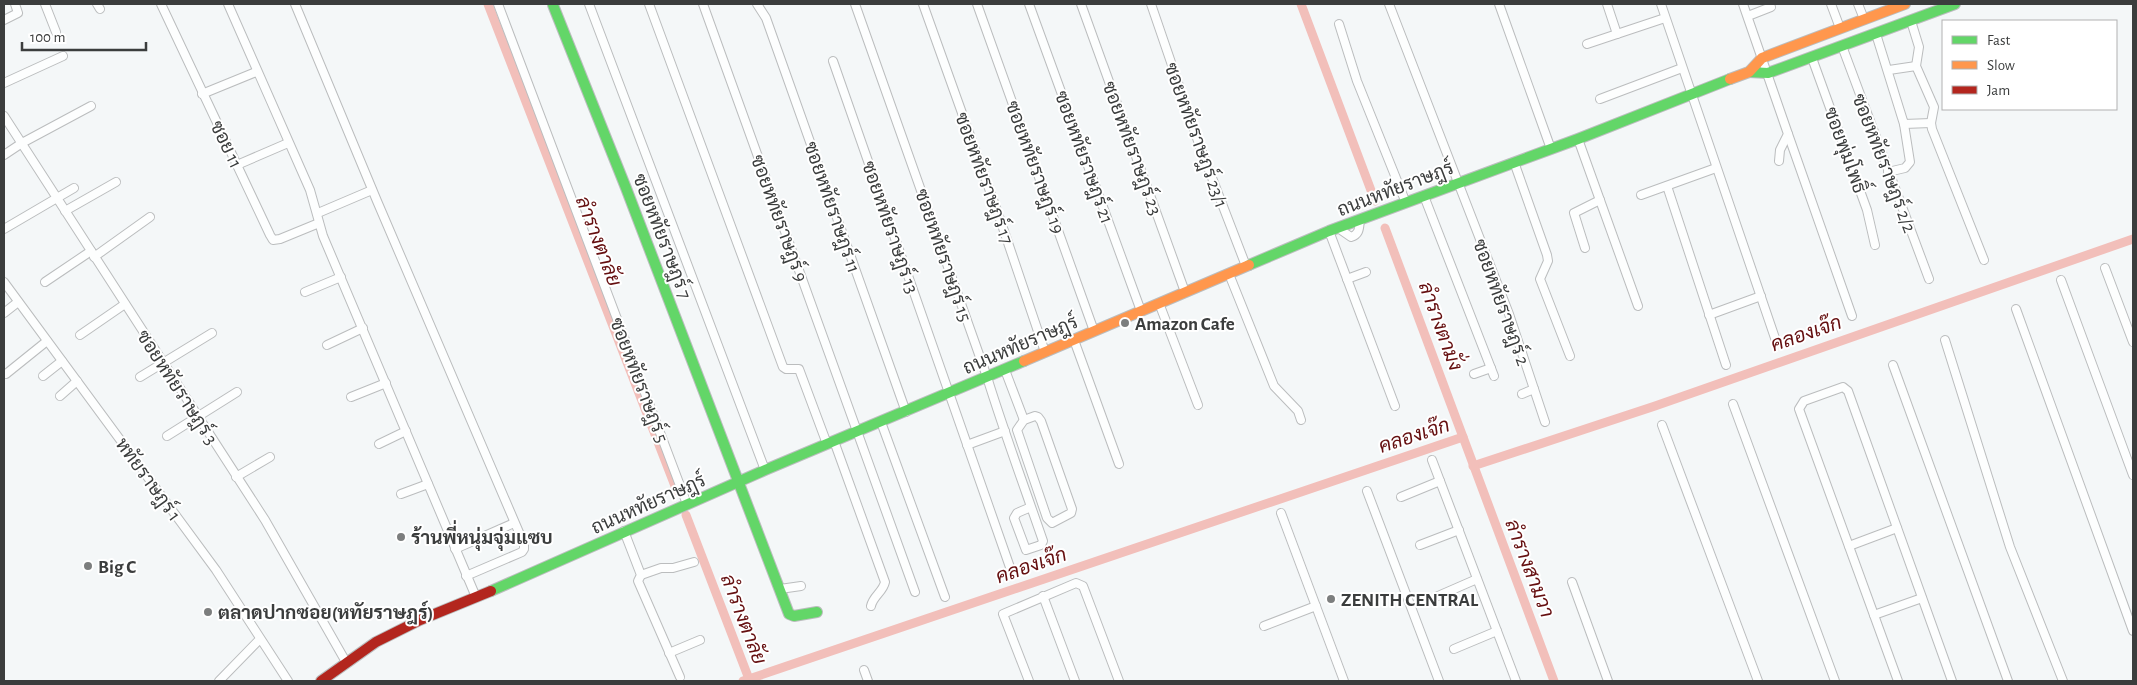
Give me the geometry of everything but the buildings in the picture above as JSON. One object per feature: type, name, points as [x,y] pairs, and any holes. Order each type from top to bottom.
[{"type":"main road","name":"ถนนหทัยราษฎร์","points":[[1749,72],[1762,58],[1901,4]]},
{"type":"main road","name":"ถนนหทัยราษฎร์","points":[[321,681],[346,662],[387,636],[765,470],[906,412],[1246,266],[1333,230],[1578,139],[1749,72],[1768,73],[1955,4]]},
{"type":"main road","name":"ซอยหทัยราษฎร์ 7","points":[[553,5],[626,188],[789,614],[817,612]]},
{"type":"street","points":[[4,20],[18,14],[15,4]]},
{"type":"street","points":[[45,4],[56,32]]},
{"type":"street","name":"ซอย 11","points":[[161,4],[202,94],[273,240],[319,223]]},
{"type":"street","points":[[228,4],[256,72],[310,190],[318,213],[319,223],[341,277],[476,597]]},
{"type":"street","points":[[295,4],[372,190],[524,544],[522,552],[466,576]]},
{"type":"street","name":"ซอยหทัยราษฎร์ 5","points":[[498,4],[687,504]]},
{"type":"street","points":[[589,4],[765,470]]},
{"type":"street","points":[[649,4],[783,367],[786,369],[799,369],[831,442],[885,582],[884,589],[872,600],[871,606]]},
{"type":"street","name":"ซอยหทัยราษฎร์ 9","points":[[703,4],[915,592]]},
{"type":"street","name":"ซอยหทัยราษฎร์ 11","points":[[757,4],[766,18],[906,412]]},
{"type":"street","name":"ซอยหทัยราษฎร์ 15","points":[[855,4],[1043,541],[1041,545],[1026,550],[1014,518],[1017,513],[1031,507]]},
{"type":"street","name":"ซอยหทัยราษฎร์ 17","points":[[923,4],[1046,352]]},
{"type":"street","name":"ซอยหทัยราษฎร์ 19","points":[[977,4],[1094,331]]},
{"type":"street","name":"ซอยหทัยราษฎร์ 21","points":[[1029,4],[1141,311]]},
{"type":"street","name":"ซอยหทัยราษฎร์ 23","points":[[1081,4],[1186,292]]},
{"type":"street","name":"ซอยหทัยราษฎร์ 23/1","points":[[1151,4],[1199,144],[1246,266]]},
{"type":"street","name":"ซอยหทัยราษฎร์ 2","points":[[1389,4],[1509,314],[1545,422]]},
{"type":"street","points":[[1498,4],[1551,149]]},
{"type":"street","points":[[1607,4],[1617,34]]},
{"type":"street","points":[[1660,4],[1776,341]]},
{"type":"street","points":[[1743,4],[1852,316]]},
{"type":"street","points":[[1831,4],[1840,28]]},
{"type":"street","points":[[1858,4],[1864,19]]},
{"type":"street","points":[[1748,16],[1771,6]]},
{"type":"street","points":[[1587,44],[1665,18]]},
{"type":"street","points":[[1911,21],[1919,47],[1916,66],[1934,107],[1931,123],[1984,260]]},
{"type":"street","points":[[1339,24],[1357,81],[1406,203]]},
{"type":"street","points":[[1876,34],[1904,124],[1910,162],[1905,168],[1888,172]]},
{"type":"street","name":"ซอยหทัยราษฎร์ 2/2","points":[[1842,46],[1929,280]]},
{"type":"street","points":[[4,83],[64,56]]},
{"type":"street","name":"ซอยพุ่มโพธิ์","points":[[1812,58],[1867,210],[1875,244]]},
{"type":"street","name":"ซอยหทัยราษฎร์ 13","points":[[833,61],[1012,573]]},
{"type":"street","points":[[1888,70],[1916,66]]},
{"type":"street","points":[[1600,99],[1682,68]]},
{"type":"street","points":[[202,94],[256,72]]},
{"type":"street","points":[[4,155],[22,143],[91,106]]},
{"type":"street","name":"ซอยหทัยราษฎร์ 3","points":[[4,116],[265,520],[346,662]]},
{"type":"street","points":[[1904,124],[1931,123]]},
{"type":"street","points":[[1779,162],[1780,150],[1788,134]]},
{"type":"street","points":[[1578,139],[1638,306]]},
{"type":"street","points":[[237,165],[288,143]]},
{"type":"street","points":[[1514,162],[1547,255],[1548,261],[1540,279],[1570,356]]},
{"type":"street","points":[[1642,196],[1716,168]]},
{"type":"street","points":[[65,211],[116,182]]},
{"type":"street","points":[[1667,186],[1726,365]]},
{"type":"street","points":[[4,229],[74,188]]},
{"type":"street","points":[[318,213],[372,190]]},
{"type":"street","points":[[1424,196],[1494,376]]},
{"type":"street","points":[[1585,248],[1574,214],[1600,200]]},
{"type":"street","points":[[45,282],[150,217]]},
{"type":"street","points":[[1333,230],[1347,278],[1395,406]]},
{"type":"street","points":[[2105,268],[2133,342]]},
{"type":"street","points":[[1347,278],[1366,272]]},
{"type":"street","points":[[1228,274],[1274,386],[1298,411],[1301,420]]},
{"type":"street","points":[[305,292],[341,277]]},
{"type":"street","points":[[2061,280],[2133,475]]},
{"type":"street","name":"หทัยราษฎร์ 1","points":[[4,282],[216,570],[288,681]]},
{"type":"street","points":[[1709,315],[1760,296]]},
{"type":"street","points":[[4,313],[18,302]]},
{"type":"street","points":[[1159,303],[1198,405]]},
{"type":"street","points":[[80,335],[124,304]]},
{"type":"street","points":[[2016,309],[2133,630]]},
{"type":"street","points":[[328,345],[363,328]]},
{"type":"street","points":[[140,377],[212,333]]},
{"type":"street","points":[[6,374],[47,340]]},
{"type":"street","points":[[1074,340],[1119,464]]},
{"type":"street","points":[[1945,340],[2010,547],[2063,681]]},
{"type":"street","points":[[43,376],[62,361]]},
{"type":"street","points":[[1893,365],[2008,681]]},
{"type":"street","points":[[1474,374],[1491,368]]},
{"type":"street","points":[[1005,370],[1024,420]]},
{"type":"street","points":[[60,396],[77,381]]},
{"type":"street","points":[[351,397],[386,383]]},
{"type":"street","points":[[1898,681],[1799,409],[1804,401],[1843,387],[1847,389],[1952,681]]},
{"type":"street","points":[[1522,394],[1534,389]]},
{"type":"street","points":[[167,436],[237,392]]},
{"type":"street","points":[[1733,404],[1835,681]]},
{"type":"street","points":[[1034,416],[1038,417],[1041,421],[1072,509],[1070,513],[1052,523],[1047,518],[1016,430],[1024,420],[1034,416]]},
{"type":"street","points":[[881,422],[945,597]]},
{"type":"street","points":[[1662,425],[1758,681]]},
{"type":"street","points":[[967,445],[1005,431]]},
{"type":"street","points":[[379,444],[406,432]]},
{"type":"street","points":[[236,477],[270,456]]},
{"type":"street","points":[[1432,460],[1497,631],[1513,680]]},
{"type":"street","points":[[1401,496],[1440,481]]},
{"type":"street","points":[[401,494],[428,484]]},
{"type":"street","points":[[1367,491],[1440,681]]},
{"type":"street","points":[[1280,512],[1344,681]]},
{"type":"street","points":[[455,549],[514,523]]},
{"type":"street","points":[[1849,546],[1897,528]]},
{"type":"street","points":[[1420,545],[1459,530]]},
{"type":"street","points":[[624,531],[641,575]]},
{"type":"street","points":[[680,677],[638,581],[641,575],[661,568],[673,568],[694,562]]},
{"type":"street","points":[[1438,596],[1477,579]]},
{"type":"street","points":[[1572,582],[1608,681]]},
{"type":"street","points":[[1028,681],[1003,614],[1076,583],[1083,586],[1119,681]]},
{"type":"street","points":[[780,589],[801,586]]},
{"type":"street","points":[[1043,596],[1075,681]]},
{"type":"street","points":[[1874,616],[1922,598]]},
{"type":"street","points":[[1264,626],[1316,606]]},
{"type":"street","points":[[1454,649],[1497,631]]},
{"type":"street","points":[[219,681],[260,639]]},
{"type":"street","points":[[669,653],[700,640]]},
{"type":"street","points":[[864,670],[868,681]]},
{"type":"waterway","name":"ลำรางตาลัย","points":[[488,4],[677,491]]},
{"type":"waterway","name":"ลำรางตามั่ง","points":[[1301,4],[1375,201]]},
{"type":"waterway","name":"ลำรางตามั่ง","points":[[1385,228],[1463,437]]},
{"type":"waterway","name":"คลองเจ๊ก","points":[[1473,466],[1655,406],[2133,239]]},
{"type":"waterway","name":"คลองเจ๊ก","points":[[743,681],[1463,437],[1554,681]]},
{"type":"waterway","name":"ลำรางตาลัย","points":[[686,515],[749,679]]},
{"type":"traffic: fast","points":[[1749,72],[1768,73],[1955,4]]},
{"type":"traffic: fast","points":[[553,5],[626,188],[789,614],[794,616],[817,612]]},
{"type":"traffic: fast","points":[[1249,265],[1329,231],[1578,139],[1730,79]]},
{"type":"traffic: fast","points":[[491,591],[765,470],[1024,361]]},
{"type":"traffic: slow","points":[[1730,79],[1749,72],[1762,58],[1905,4]]},
{"type":"traffic: slow","points":[[1024,361],[1249,265]]},
{"type":"traffic: jam","points":[[321,681],[376,642],[420,620],[491,591]]},
{"type":"place","name":"Amazon Cafe","points":[[1125,323]]},
{"type":"place","name":"ร้านพี่หนุ่มจุ่มแซบ","points":[[401,537]]},
{"type":"place","name":"Big C","points":[[88,566]]},
{"type":"place","name":"ZENITH CENTRAL","points":[[1331,599]]},
{"type":"place","name":"ตลาดปากซอย(หทัยราษฎร์)","points":[[208,612]]},
{"type":"water label","name":"ลำรางสามวา","points":[[1530,568]]}]
